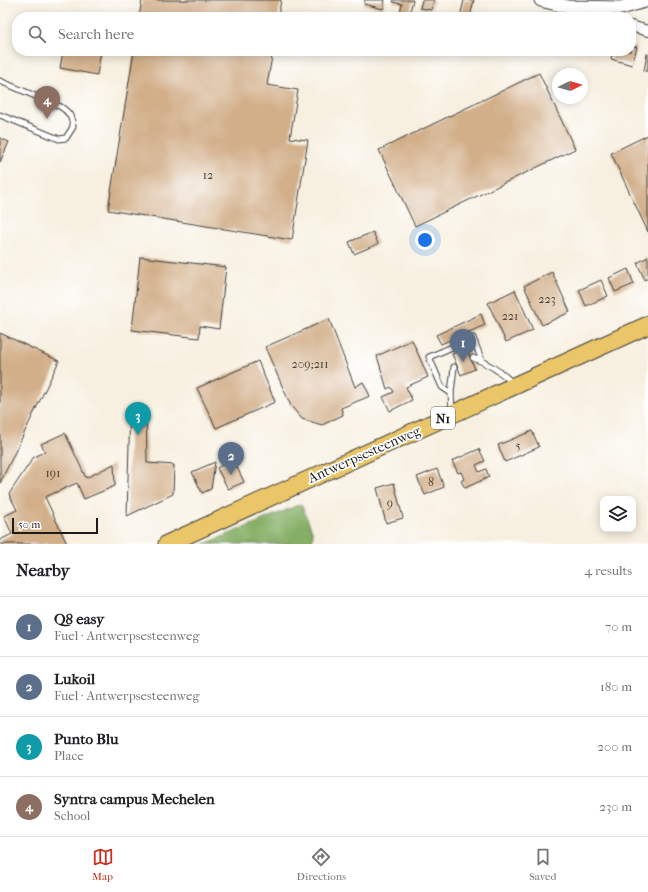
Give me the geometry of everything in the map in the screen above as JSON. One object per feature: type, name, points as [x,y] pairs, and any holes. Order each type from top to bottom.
[{"type":"main road","name":"Antwerpsesteenweg","points":[[167,544],[648,325]]},
{"type":"street","points":[[541,0],[568,7],[621,8],[648,0]]},
{"type":"street","points":[[636,27],[648,31]]},
{"type":"lane","points":[[0,81],[61,107],[67,111],[72,119],[73,127],[66,138],[59,139],[0,115]]},
{"type":"lane","points":[[451,393],[442,387],[429,357],[473,338],[482,361]]},
{"type":"lane","points":[[473,358],[482,361],[503,374],[515,385]]},
{"type":"lane","points":[[452,414],[451,393],[454,367]]},
{"type":"green space","points":[[301,504],[313,533],[312,544],[205,544]]},
{"type":"building","points":[[142,0],[281,0],[279,12],[140,12]]},
{"type":"building","points":[[365,0],[385,0],[383,9],[364,4]]},
{"type":"building","points":[[394,0],[413,0],[410,12],[400,12],[402,4],[393,2]]},
{"type":"building","points":[[422,0],[434,0],[431,10],[420,8]]},
{"type":"building","points":[[464,0],[474,0],[471,12],[461,12]]},
{"type":"building","points":[[647,54],[648,71],[644,71]]},
{"type":"building","points":[[62,56],[100,56],[97,75],[60,68]]},
{"type":"building","points":[[133,56],[272,56],[267,85],[298,90],[290,138],[308,140],[292,240],[108,210]]},
{"type":"building","points":[[612,56],[634,56],[632,65],[611,59]]},
{"type":"building","points":[[539,73],[552,100],[552,104],[554,104],[575,149],[415,226],[379,150]]},
{"type":"building","points":[[648,135],[648,232],[611,153]]},
{"type":"building","points":[[0,138],[9,142],[0,162]]},
{"type":"building","points":[[373,232],[378,244],[354,254],[349,242]]},
{"type":"building","points":[[140,257],[226,267],[219,329],[200,326],[199,338],[132,330]]},
{"type":"building","points":[[648,257],[648,278],[645,280],[637,263]]},
{"type":"building","points":[[628,269],[634,284],[615,292],[609,278]]},
{"type":"building","points":[[552,272],[570,312],[542,325],[524,286]]},
{"type":"building","points":[[601,280],[608,296],[586,306],[579,290]]},
{"type":"building","points":[[515,290],[533,330],[506,342],[488,303]]},
{"type":"building","points":[[481,314],[485,325],[441,344],[436,335]]},
{"type":"building","points":[[329,319],[355,387],[363,382],[370,396],[341,408],[343,415],[322,425],[302,419],[291,406],[265,347]]},
{"type":"building","points":[[0,333],[59,361],[0,483]]},
{"type":"building","points":[[412,340],[428,377],[406,387],[412,400],[390,411],[383,397],[394,392],[391,387],[387,389],[377,356]]},
{"type":"building","points":[[466,348],[475,369],[461,375],[452,354]]},
{"type":"building","points":[[258,361],[275,402],[216,428],[197,388]]},
{"type":"building","points":[[130,407],[146,408],[147,463],[174,465],[173,494],[127,516]]},
{"type":"building","points":[[532,431],[539,447],[505,462],[498,445]]},
{"type":"building","points":[[65,433],[86,478],[114,464],[115,486],[84,499],[77,483],[45,497],[67,544],[0,544],[0,540],[12,534],[4,516],[17,510],[9,494],[33,458],[45,451],[41,444]]},
{"type":"building","points":[[479,449],[485,461],[476,465],[479,472],[486,469],[489,477],[465,488],[461,481],[464,479],[461,472],[458,473],[452,461]]},
{"type":"building","points":[[233,459],[244,482],[228,489],[217,468]]},
{"type":"building","points":[[215,462],[211,489],[202,493],[192,472]]},
{"type":"building","points":[[437,469],[444,487],[425,495],[417,477]]},
{"type":"building","points":[[394,483],[403,518],[386,523],[377,488]]},
{"type":"place","name":"Syntra campus Mechelen","points":[[47,119]]},
{"type":"place","name":"Q8 easy","points":[[463,362]]},
{"type":"place","name":"Punto Blu","points":[[138,435]]},
{"type":"place","name":"Lukoil","points":[[231,475]]}]
